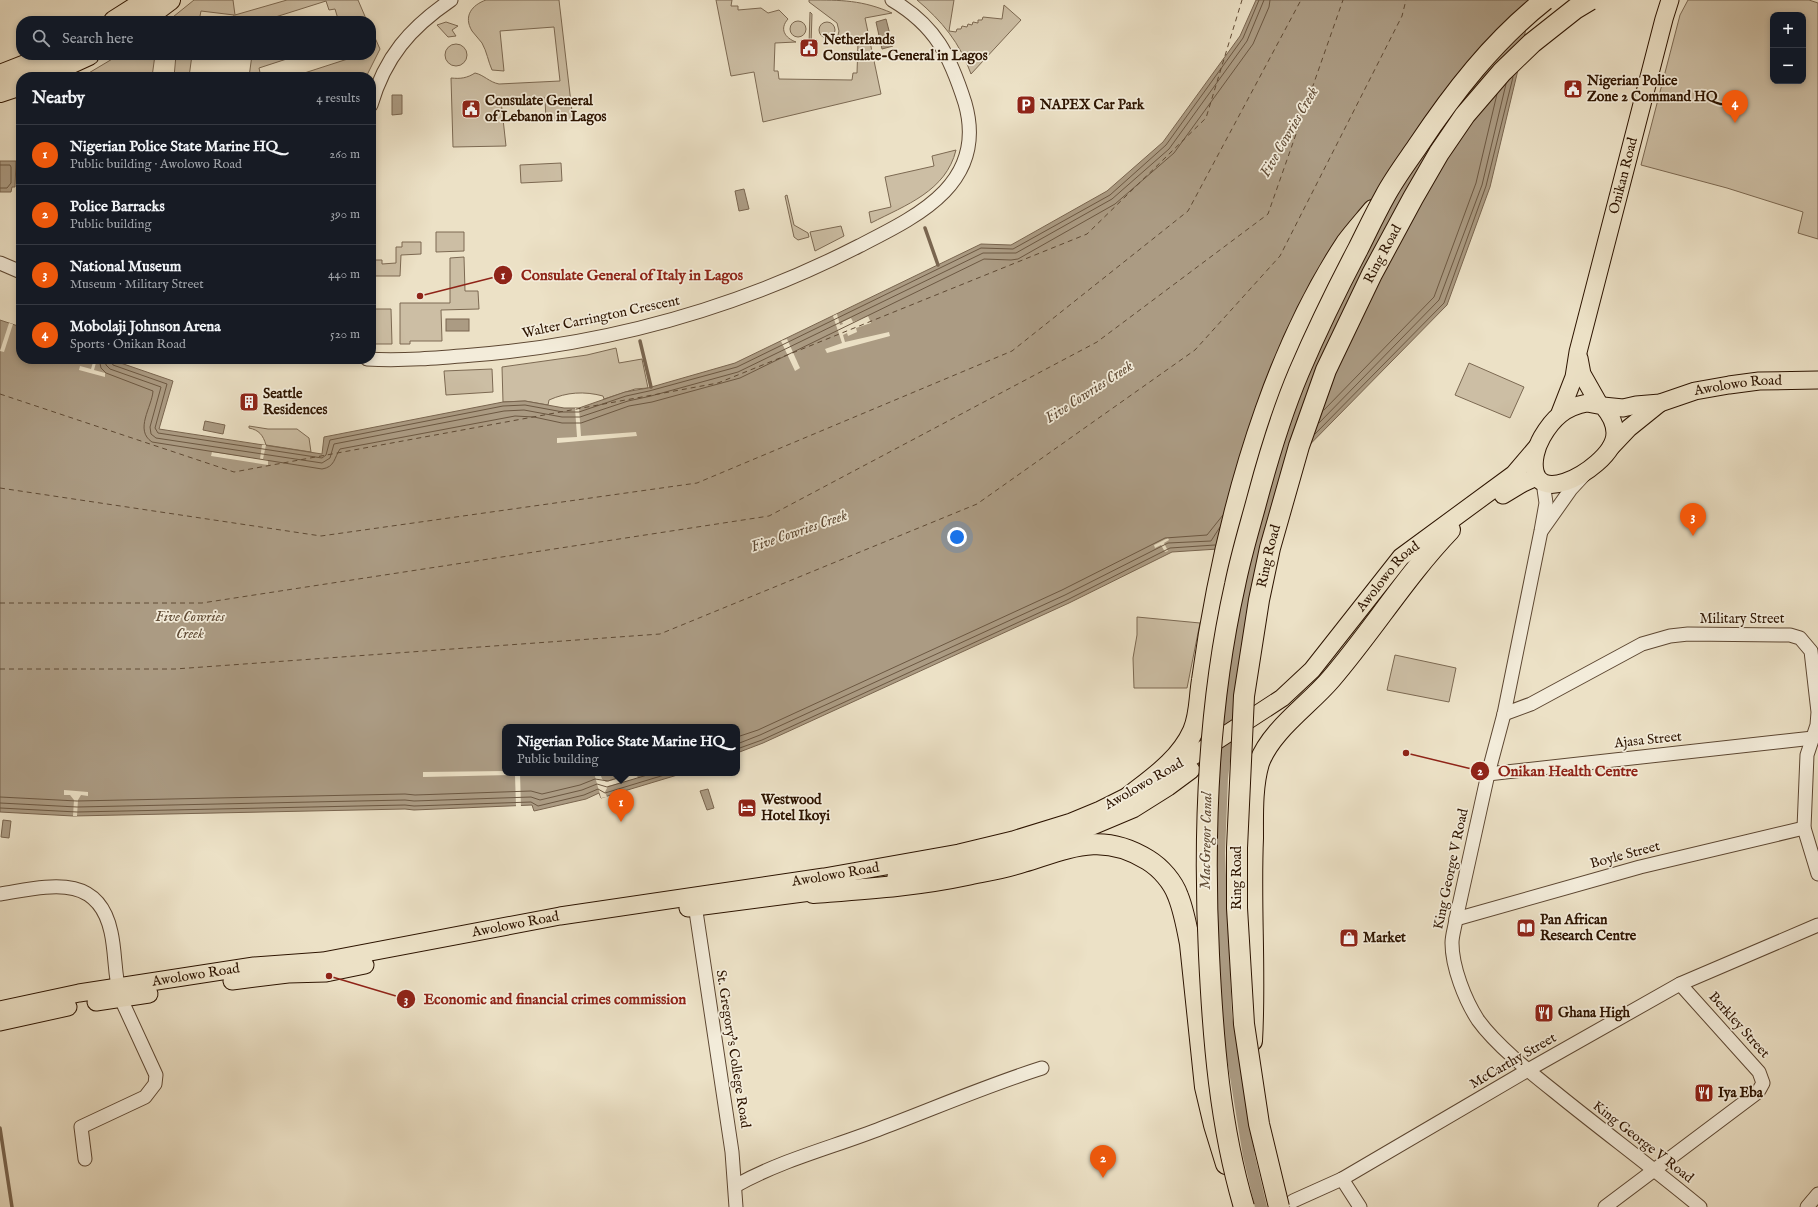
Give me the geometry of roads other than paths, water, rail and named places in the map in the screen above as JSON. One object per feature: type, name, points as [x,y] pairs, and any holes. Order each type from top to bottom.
[{"type":"highway","points":[[122,16],[147,0]]},
{"type":"highway","points":[[149,16],[170,0]]},
{"type":"highway","name":"Ring Road","points":[[1244,1207],[1237,1183],[1219,1079],[1213,1024],[1207,924],[1208,823],[1214,725],[1219,680],[1234,587],[1260,490],[1282,418],[1298,375],[1322,322],[1386,194],[1446,105],[1476,66],[1506,35],[1545,0]]},
{"type":"highway","name":"Ring Road","points":[[1286,1204],[1258,1124],[1251,1065],[1244,1024],[1237,908],[1237,848],[1244,696],[1259,600],[1270,548],[1299,446],[1326,370],[1350,318],[1393,233],[1440,153],[1465,115],[1502,72],[1532,43],[1575,9],[1590,0]]},
{"type":"highway","points":[[0,75],[38,60]]},
{"type":"highway","points":[[52,72],[78,60]]},
{"type":"highway","points":[[0,92],[16,87]]},
{"type":"highway","points":[[1130,796],[1156,776],[1184,748],[1193,732],[1199,713],[1210,626],[1236,508],[1282,365],[1301,323],[1327,274],[1347,242],[1386,194]]},
{"type":"highway","points":[[1251,1065],[1254,976],[1251,884],[1254,792],[1259,764],[1272,739],[1330,680],[1354,652],[1425,556],[1450,530]]},
{"type":"highway","points":[[813,893],[892,887],[965,876],[1010,866],[1078,845],[1108,844],[1126,848],[1155,864],[1165,875],[1178,896],[1190,944],[1202,1061],[1208,1102],[1224,1161],[1237,1183]]},
{"type":"main road","points":[[1664,0],[1664,19]]},
{"type":"main road","name":"Onikan Road","points":[[1560,414],[1574,377],[1578,352],[1670,0]]},
{"type":"main road","points":[[1578,352],[1582,374],[1609,415],[1615,428],[1611,448]]},
{"type":"main road","name":"Awolowo Road","points":[[1660,403],[1695,391],[1729,384],[1759,381],[1818,380]]},
{"type":"main road","points":[[1587,403],[1623,408],[1636,405],[1660,403],[1629,428],[1591,468],[1565,482],[1554,484],[1539,480],[1533,467],[1537,447],[1548,428],[1560,414],[1573,406],[1587,403]]},
{"type":"main road","name":"Awolowo Road","points":[[1255,724],[1312,670],[1401,557],[1514,474],[1537,447]]},
{"type":"main road","name":"Awolowo Road","points":[[695,901],[959,853],[1013,840],[1071,822],[1130,796],[1255,724],[1278,714],[1302,694],[1327,669],[1400,575],[1422,551],[1450,530],[1516,487],[1539,480]]},
{"type":"main road","name":"Awolowo Road","points":[[0,1022],[119,993],[254,966],[323,961],[560,916],[695,901],[813,893],[999,858],[1054,841],[1105,822],[1133,808],[1168,787],[1200,757]]},
{"type":"main road","name":"Awolowo Road","points":[[0,1010],[79,993],[119,993]]},
{"type":"street","points":[[376,91],[385,67],[404,39],[434,12],[451,0]]},
{"type":"street","name":"Walter Carrington Crescent","points":[[376,359],[432,358],[500,353],[570,343],[636,329],[695,314],[774,286],[823,265],[906,222],[947,191],[960,174],[967,153],[970,135],[969,123],[959,87],[945,51],[923,22],[909,10],[892,0]]},
{"type":"street","points":[[0,263],[16,270]]},
{"type":"street","points":[[1541,531],[1571,489],[1591,468]]},
{"type":"street","name":"King George V Road","points":[[1539,480],[1546,503],[1541,531],[1504,714],[1488,774],[1452,943],[1458,974],[1463,991],[1479,1020],[1490,1033],[1528,1070],[1700,1207]]},
{"type":"street","name":"Military Street","points":[[1504,714],[1531,704],[1642,644],[1670,636],[1688,634],[1790,635],[1800,638],[1811,651],[1818,712],[1817,725],[1807,754],[1804,828],[1818,874]]},
{"type":"street","name":"Ajasa Street","points":[[1488,774],[1812,738]]},
{"type":"street","name":"Boyle Street","points":[[1456,919],[1640,867],[1804,828]]},
{"type":"street","points":[[0,894],[53,886],[71,887],[86,892],[97,901],[105,914],[111,932],[119,993],[156,1075],[155,1084],[145,1097],[81,1127],[84,1159]]},
{"type":"street","name":"St. Gregory's College Road","points":[[695,901],[731,1144],[736,1207]]},
{"type":"street","name":"McCarthy Street","points":[[1286,1204],[1342,1179],[1528,1070],[1680,984],[1818,925]]},
{"type":"street","name":"Berkley Street","points":[[1605,1207],[1758,1092],[1763,1083],[1759,1072],[1680,984]]},
{"type":"street","points":[[735,1186],[755,1175],[882,1128],[1006,1079],[1042,1068]]},
{"type":"street","points":[[1342,1179],[1360,1207]]},
{"type":"street","points":[[1807,1207],[1818,1194]]},
{"type":"water","name":"Five Cowries Creek","points":[[1256,0],[1530,0],[1522,53],[1490,187],[1447,305],[1277,478],[1223,536],[1218,549],[1172,552],[1069,603],[763,743],[740,752],[740,724],[502,724],[502,776],[674,776],[601,798],[599,793],[586,799],[534,811],[532,805],[414,810],[73,816],[0,812],[0,320],[16,325],[16,364],[124,364],[173,381],[159,429],[322,454],[324,437],[503,402],[525,401],[564,408],[579,408],[625,392],[648,388],[735,363],[981,244],[1011,245],[1107,191],[1163,142],[1240,36]]},
{"type":"water","points":[[886,19],[893,46],[882,49],[876,22]]},
{"type":"water","points":[[392,95],[402,95],[402,114],[392,115]]},
{"type":"water","points":[[0,161],[16,161],[15,187],[12,187],[11,192],[0,192]]},
{"type":"water","points":[[744,189],[749,209],[739,211],[735,191]]},
{"type":"water","points":[[446,319],[469,319],[469,331],[446,331]]},
{"type":"water","points":[[205,421],[225,425],[223,434],[203,430]]},
{"type":"water","points":[[708,789],[714,808],[707,810],[700,791]]},
{"type":"water","points":[[3,820],[11,821],[9,838],[1,837]]},
{"type":"waterway","points":[[925,228],[938,265]]},
{"type":"waterway","points":[[640,341],[651,387]]},
{"type":"waterway","name":"MacGregor Canal","points":[[1261,1207],[1249,1156],[1226,1016],[1219,853],[1222,778],[1241,618],[1257,550],[1277,478]]},
{"type":"waterway","points":[[0,1128],[12,1207]]},
{"type":"place","name":"Netherlands Consulate-General in Lagos","points":[[809,48]]},
{"type":"place","name":"Nigerian Police Zone 2 Command HQ","points":[[1573,89]]},
{"type":"place","name":"NAPEX Car Park","points":[[1026,105]]},
{"type":"place","name":"Consulate General of Lebanon in Lagos","points":[[471,109]]},
{"type":"place","name":"Mobolaji Johnson Arena","points":[[1735,123]]},
{"type":"place","name":"Consulate General of Italy in Lagos","points":[[420,296]]},
{"type":"place","name":"Seattle Residences","points":[[249,402]]},
{"type":"place","name":"National Museum","points":[[1693,536]]},
{"type":"place","name":"Onikan Health Centre","points":[[1406,753]]},
{"type":"place","name":"Westwood Hotel Ikoyi","points":[[747,808]]},
{"type":"place","name":"Nigerian Police State Marine HQ","points":[[621,822]]},
{"type":"place","name":"Pan African Research Centre","points":[[1526,928]]},
{"type":"place","name":"Market","points":[[1349,938]]},
{"type":"place","name":"Economic and financial crimes commission","points":[[329,976]]},
{"type":"place","name":"Ghana High","points":[[1544,1013]]},
{"type":"place","name":"Iya Eba","points":[[1704,1093]]},
{"type":"place","name":"Police Barracks","points":[[1103,1178]]}]
